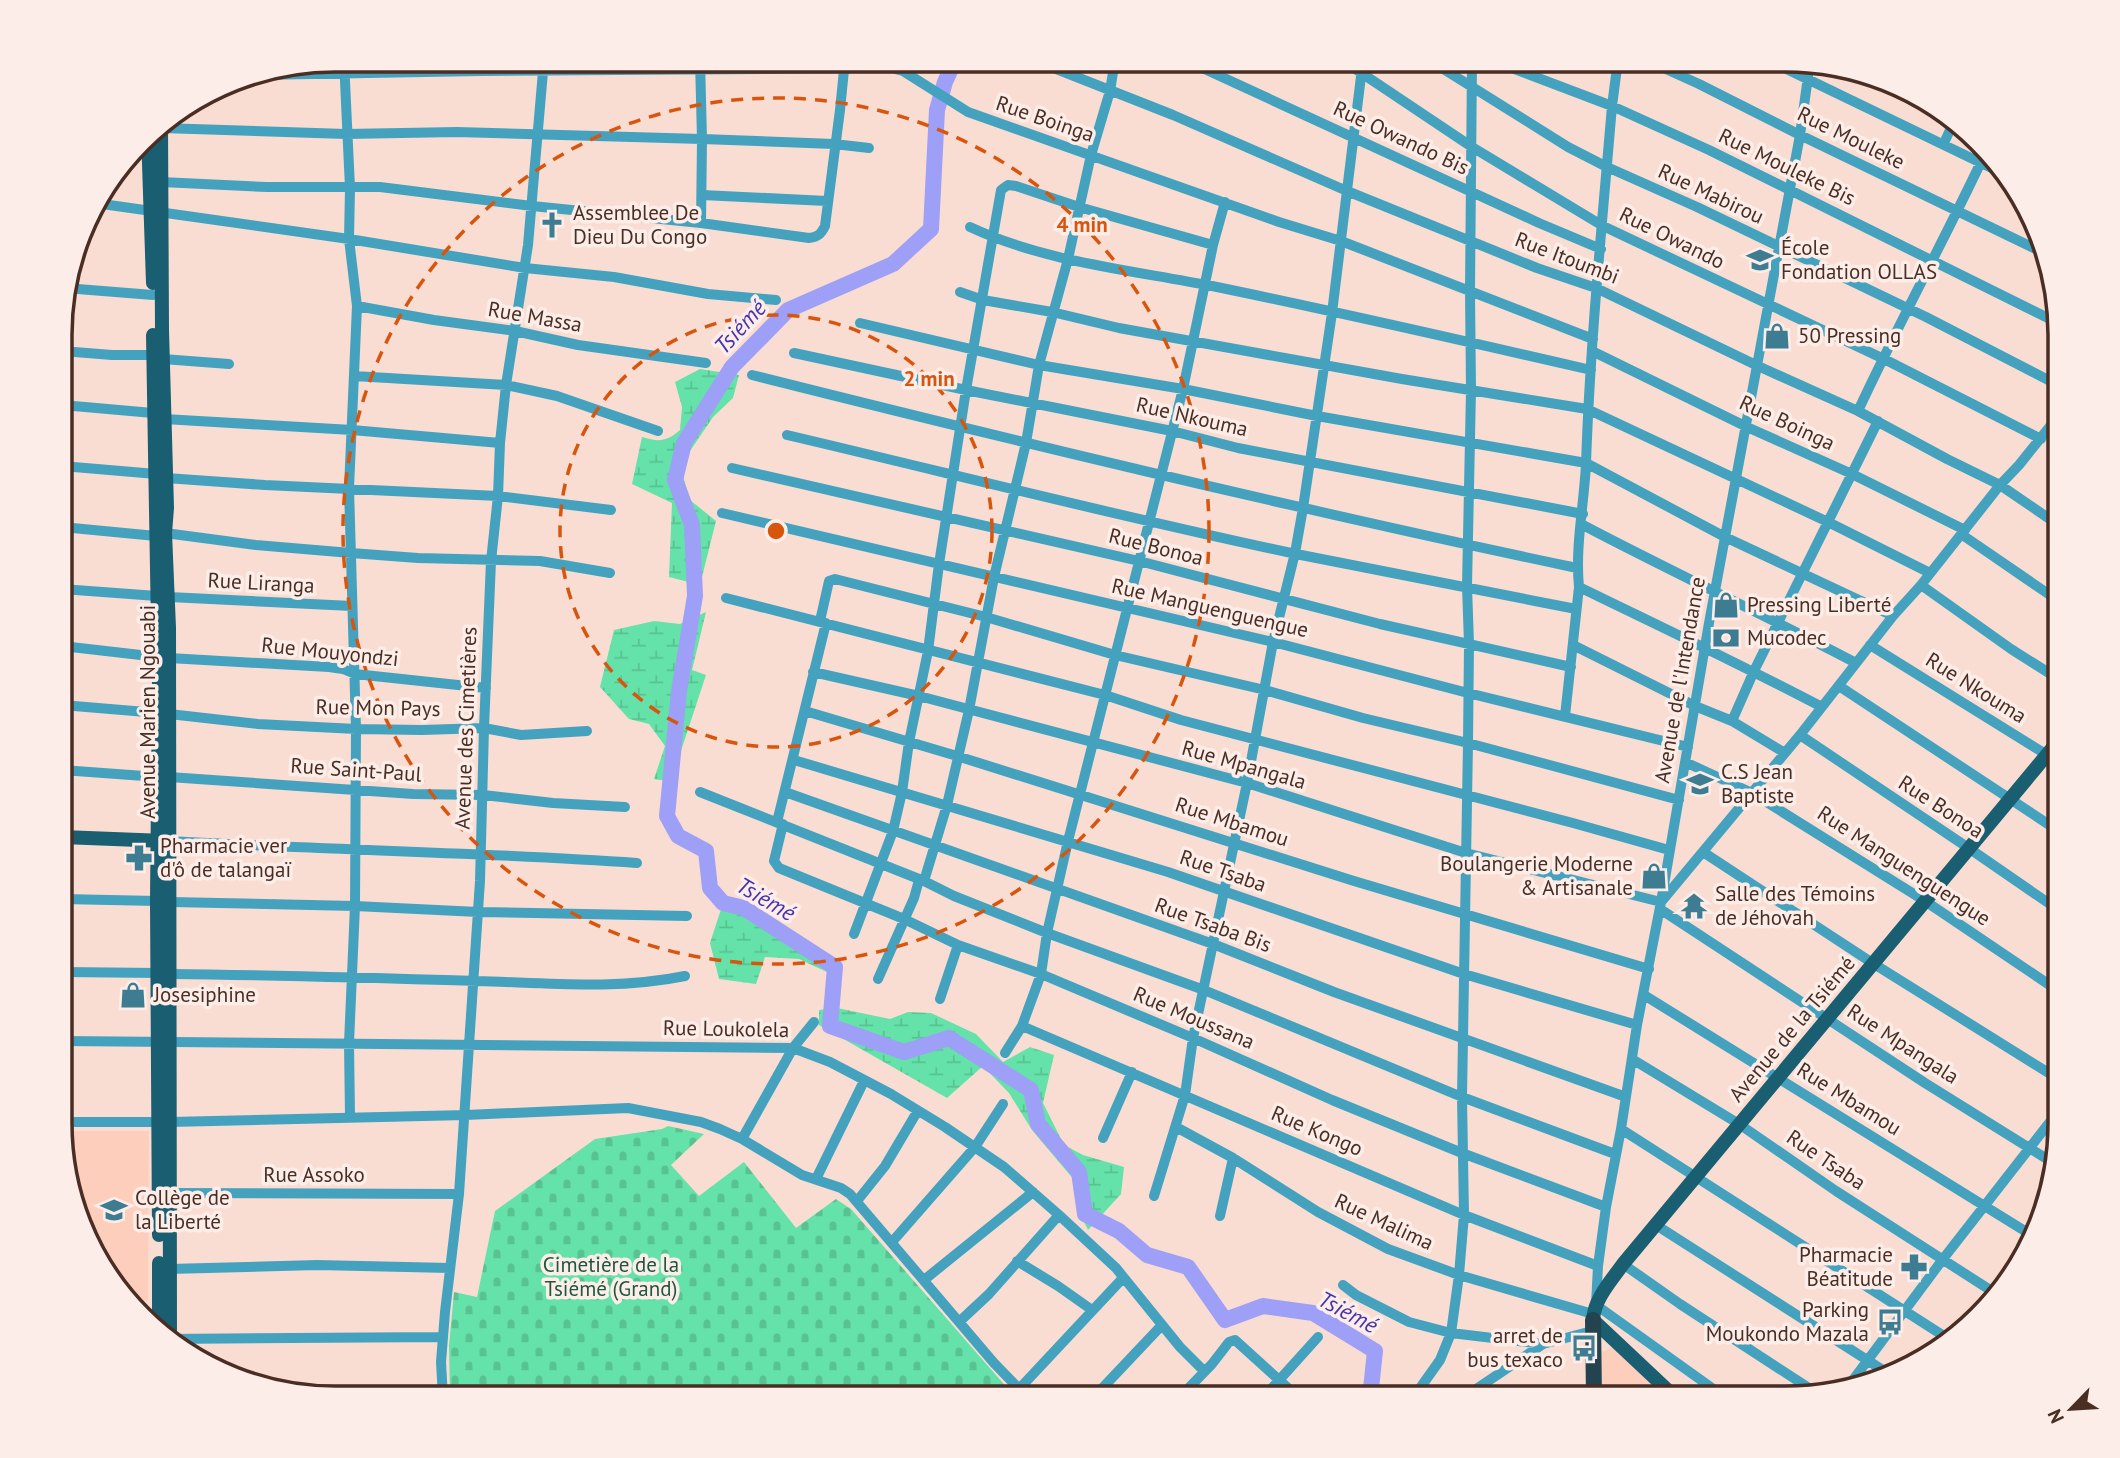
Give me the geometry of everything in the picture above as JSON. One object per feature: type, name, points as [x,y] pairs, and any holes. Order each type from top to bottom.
[{"type":"highway","points":[[1594,1318],[1594,1386]]},
{"type":"main road","name":"Avenue Marien Ngouabi","points":[[158,140],[161,182],[156,212],[164,657],[164,1122],[169,1193],[167,1325]]},
{"type":"main road","points":[[157,141],[153,295],[158,357]]},
{"type":"main road","name":"Avenue de la Tsiémé","points":[[1594,1318],[1603,1292],[1623,1265],[2048,753]]},
{"type":"main road","points":[[72,837],[163,841]]},
{"type":"main road","points":[[164,1122],[166,1325]]},
{"type":"main road","points":[[1594,1318],[1664,1386]]},
{"type":"street","name":"Rue Boinga","points":[[300,74],[543,72]]},
{"type":"street","name":"Avenue des Cimetières","points":[[442,1386],[443,1338],[466,1115],[481,855],[491,561],[500,443],[506,385],[525,268],[543,72]]},
{"type":"street","points":[[700,72],[701,223]]},
{"type":"street","points":[[161,182],[380,187],[816,237],[822,233],[825,226],[843,72]]},
{"type":"street","name":"Rue Boinga","points":[[905,72],[968,112],[1341,241],[1469,291],[1593,345],[1747,427],[1852,474],[1963,532],[2048,593]]},
{"type":"street","name":"Rue Itoumbi","points":[[1063,72],[1173,115],[1348,191],[1537,268],[1596,288],[1878,421],[1947,460],[2000,485],[2048,518]]},
{"type":"street","points":[[878,979],[936,846],[947,805],[969,710],[994,577],[1016,491],[1039,365],[1068,260],[1091,155],[1113,72]]},
{"type":"street","name":"Rue Owando Bis","points":[[1211,72],[1601,249]]},
{"type":"street","points":[[1154,1196],[1185,1095],[1193,1038],[1247,783],[1273,642],[1295,554],[1332,313],[1362,72]]},
{"type":"street","name":"Rue Owando","points":[[1362,72],[1472,147],[1603,226],[1883,359],[2041,439]]},
{"type":"street","name":"Rue Mabirou","points":[[1448,72],[1568,147],[1909,309],[2048,380]]},
{"type":"street","points":[[1422,1386],[1440,1360],[1451,1333],[1464,1215],[1462,1097],[1469,644],[1467,586],[1472,72]]},
{"type":"street","name":"Rue Mouleke Bis","points":[[1523,72],[1612,106],[1789,189],[2048,318]]},
{"type":"street","points":[[1565,716],[1579,587],[1577,568],[1586,463],[1587,409],[1616,72]]},
{"type":"street","name":"Rue Mouleke","points":[[1672,72],[2033,248]]},
{"type":"street","points":[[1793,72],[1986,165]]},
{"type":"street","points":[[344,73],[350,188],[349,239],[357,306],[349,488],[356,729],[355,906],[349,1043],[350,1117]]},
{"type":"street","name":"Avenue de l'Intendance","points":[[1594,1318],[1605,1207],[1735,480],[1800,135],[1809,73]]},
{"type":"street","points":[[172,128],[346,134],[457,132],[702,139],[869,148]]},
{"type":"street","points":[[1944,143],[1950,130]]},
{"type":"street","points":[[1858,411],[1934,261],[1980,162]]},
{"type":"street","points":[[854,934],[893,831],[902,792],[909,742],[929,651],[939,564],[966,390],[1001,190],[1016,186],[1213,245]]},
{"type":"street","points":[[702,195],[827,201]]},
{"type":"street","points":[[1005,1053],[1022,1026],[1041,974],[1047,933],[1068,841],[1183,389],[1204,285],[1225,202]]},
{"type":"street","points":[[106,205],[349,239],[525,268],[623,278],[680,290],[739,298],[776,300]]},
{"type":"street","points":[[970,227],[994,238],[1068,260],[1204,285],[1591,370]]},
{"type":"street","points":[[76,289],[153,295]]},
{"type":"street","points":[[960,292],[983,300],[1052,312],[1119,328],[1587,409],[1930,573]]},
{"type":"street","name":"Rue Massa","points":[[357,306],[515,331],[578,345],[706,363]]},
{"type":"street","points":[[860,323],[1039,365],[1586,463],[1725,537],[1893,616]]},
{"type":"street","points":[[72,352],[229,364]]},
{"type":"street","name":"Rue Nkouma","points":[[794,353],[1172,431],[1238,448],[1470,493],[1582,519],[1715,593],[1856,663]]},
{"type":"street","points":[[752,375],[961,428],[1303,508],[1577,568]]},
{"type":"street","points":[[354,376],[506,385],[556,396],[658,431]]},
{"type":"street","points":[[72,406],[159,416],[500,443]]},
{"type":"street","points":[[1732,722],[1754,671],[1878,421]]},
{"type":"street","points":[[1660,906],[1893,616],[1922,585],[2000,485],[2048,432]]},
{"type":"street","points":[[787,435],[1016,491],[1295,554],[1576,609]]},
{"type":"street","points":[[72,467],[265,485],[498,496],[611,510]]},
{"type":"street","name":"Rue Bonoa","points":[[732,468],[1139,561],[1380,625],[1571,667]]},
{"type":"street","name":"Rue Manguenguengue","points":[[722,513],[1273,642],[1688,747]]},
{"type":"street","points":[[72,528],[351,553],[540,561],[610,573]]},
{"type":"street","points":[[780,823],[831,580],[986,617],[1115,655],[1468,743],[1679,800]]},
{"type":"street","points":[[1922,585],[2048,672]]},
{"type":"street","points":[[1579,587],[1822,706]]},
{"type":"street","name":"Rue Liranga","points":[[72,590],[352,606]]},
{"type":"street","points":[[726,598],[1105,695],[1181,720],[1669,850]]},
{"type":"street","points":[[1573,645],[1732,722],[1785,753]]},
{"type":"street","name":"Rue Nkouma","points":[[1870,645],[2046,755]]},
{"type":"street","name":"Rue Mouyondzi","points":[[72,647],[164,657],[330,667],[355,674],[486,688]]},
{"type":"street","name":"Rue Mpangala","points":[[813,672],[919,696],[1247,783],[1465,853],[1660,906],[1925,1083],[2046,1158]]},
{"type":"street","points":[[1839,686],[2048,824]]},
{"type":"street","name":"Rue Mon Pays","points":[[72,706],[258,724],[356,729],[484,728],[521,735],[587,731]]},
{"type":"street","name":"Rue Mbamou","points":[[805,712],[957,756],[1648,969]]},
{"type":"street","name":"Rue Bonoa","points":[[1800,735],[2048,903]]},
{"type":"street","name":"Rue Tsaba","points":[[794,760],[1068,841],[1464,974],[1637,1025]]},
{"type":"street","name":"Rue Manguenguengue","points":[[1685,762],[1752,793],[1925,901],[2048,984]]},
{"type":"street","name":"Rue Saint-Paul","points":[[72,771],[413,794],[483,795],[552,803],[625,807]]},
{"type":"street","points":[[699,792],[1047,933],[1204,990],[1462,1097],[1615,1154]]},
{"type":"street","name":"Rue Tsaba Bis","points":[[785,792],[1213,944],[1334,992],[1626,1097]]},
{"type":"street","name":"Rue Moussana","points":[[780,823],[774,861],[779,868],[867,903],[958,945],[1041,974],[1332,1100],[1605,1207]]},
{"type":"street","points":[[163,841],[637,863]]},
{"type":"street","points":[[1703,852],[1874,964],[2048,1073]]},
{"type":"street","points":[[72,899],[687,916]]},
{"type":"street","points":[[940,999],[958,945]]},
{"type":"street","points":[[72,972],[352,976],[412,981],[625,985],[685,976]]},
{"type":"street","name":"Rue Mbamou","points":[[1644,995],[2025,1231]]},
{"type":"street","points":[[741,1139],[793,1048],[814,1022]]},
{"type":"street","name":"Rue Kongo","points":[[1022,1026],[1464,1215],[1598,1266]]},
{"type":"street","name":"Rue Loukolela","points":[[72,1041],[793,1048],[830,1062],[864,1081],[1004,1167],[1116,1268],[1180,1348],[1204,1371]]},
{"type":"street","name":"Rue Tsaba","points":[[1632,1059],[1739,1124],[1836,1191],[1989,1289]]},
{"type":"street","points":[[1103,1138],[1132,1072]]},
{"type":"street","points":[[817,1179],[864,1081]]},
{"type":"street","points":[[892,1242],[975,1147],[1003,1104]]},
{"type":"street","points":[[72,1122],[466,1115],[628,1108],[701,1122],[741,1139],[787,1167],[841,1188],[857,1201],[1016,1386]]},
{"type":"street","points":[[857,1201],[889,1160],[917,1112]]},
{"type":"street","points":[[1856,1376],[2048,1125]]},
{"type":"street","name":"Rue Malima","points":[[1176,1126],[1233,1158],[1318,1213],[1388,1249],[1459,1275],[1594,1318],[1706,1386]]},
{"type":"street","points":[[1621,1129],[1942,1334]]},
{"type":"street","points":[[1220,1216],[1233,1158]]},
{"type":"street","points":[[924,1280],[1032,1192]]},
{"type":"street","name":"Rue Assoko","points":[[169,1193],[459,1194]]},
{"type":"street","points":[[959,1322],[989,1294],[1059,1215]]},
{"type":"street","points":[[1656,1225],[1880,1368]]},
{"type":"street","points":[[1017,1261],[1092,1310]]},
{"type":"street","points":[[169,1269],[317,1265],[450,1268]]},
{"type":"street","points":[[1623,1265],[1805,1386]]},
{"type":"street","points":[[1022,1386],[1123,1278]]},
{"type":"street","points":[[1343,1285],[1356,1295],[1409,1322],[1451,1333],[1543,1344]]},
{"type":"street","points":[[1480,1386],[1543,1344],[1594,1318]]},
{"type":"street","points":[[1104,1386],[1161,1325]]},
{"type":"street","points":[[1274,1386],[1318,1337]]},
{"type":"street","points":[[183,1338],[443,1338]]},
{"type":"street","points":[[1191,1386],[1229,1342],[1235,1340],[1285,1386]]},
{"type":"shaded area","name":"Collège de la Liberté","points":[[72,1131],[149,1131],[148,1301],[141,1301],[137,1297],[99,1240],[77,1175]]},
{"type":"shaded area","points":[[1617,1345],[1660,1386],[1599,1386],[1598,1352]]},
{"type":"green space","points":[[700,369],[739,375],[733,398],[713,417],[690,451],[683,476],[690,500],[716,521],[700,585],[669,577],[672,503],[632,484],[642,437],[662,440],[680,430],[682,407],[675,382]]},
{"type":"green space","points":[[706,612],[692,670],[706,675],[671,781],[654,779],[665,746],[649,724],[629,719],[600,687],[614,630],[654,621],[680,624]]},
{"type":"green space","points":[[723,903],[827,955],[827,972],[799,959],[765,957],[756,984],[719,979],[710,943]]},
{"type":"green space","points":[[837,1008],[890,1019],[908,1012],[931,1013],[976,1034],[1003,1062],[1030,1047],[1054,1055],[1043,1103],[1064,1145],[1083,1155],[1124,1167],[1121,1194],[1088,1230],[1076,1205],[1075,1181],[1032,1130],[1009,1093],[983,1066],[947,1098],[819,1025],[819,1010]]},
{"type":"green space","name":"Cimetière de la Tsiémé (Grand)","points":[[668,1126],[704,1134],[671,1165],[699,1196],[744,1162],[796,1228],[836,1199],[851,1209],[1006,1386],[450,1386],[449,1346],[454,1292],[477,1297],[495,1211],[595,1139]]},
{"type":"waterway","name":"Tsiémé","points":[[950,72],[937,110],[931,229],[893,264],[788,310],[732,367],[684,443],[675,480],[692,525],[695,596],[679,691],[667,816],[678,836],[706,851],[710,888],[723,903],[744,908],[835,967],[830,1026],[904,1052],[949,1038],[1031,1090],[1038,1124],[1079,1172],[1085,1214],[1119,1231],[1147,1255],[1188,1267],[1225,1320],[1263,1306],[1313,1313],[1375,1351],[1371,1386]]},
{"type":"place","name":"Assemblee De Dieu Du Congo","points":[[552,225]]},
{"type":"place","name":"École Fondation OLLAS","points":[[1760,260]]},
{"type":"place","name":"50 Pressing","points":[[1777,336]]},
{"type":"place","name":"Pressing Liberté","points":[[1726,605]]},
{"type":"place","name":"Mucodec","points":[[1726,638]]},
{"type":"place","name":"C.S Jean Baptiste","points":[[1700,784]]},
{"type":"place","name":"Pharmacie ver d'ô de talangaï","points":[[139,858]]},
{"type":"place","name":"Boulangerie Moderne & Artisanale","points":[[1654,876]]},
{"type":"place","name":"Salle des Témoins de Jéhovah","points":[[1694,906]]},
{"type":"place","name":"Josesiphine","points":[[133,995]]},
{"type":"place","name":"Collège de la Liberté","points":[[114,1210]]},
{"type":"place","name":"Pharmacie Béatitude","points":[[1914,1267]]},
{"type":"place","name":"Parking Moukondo Mazala","points":[[1890,1322]]},
{"type":"place","name":"arret de bus texaco","points":[[1584,1348]]}]
